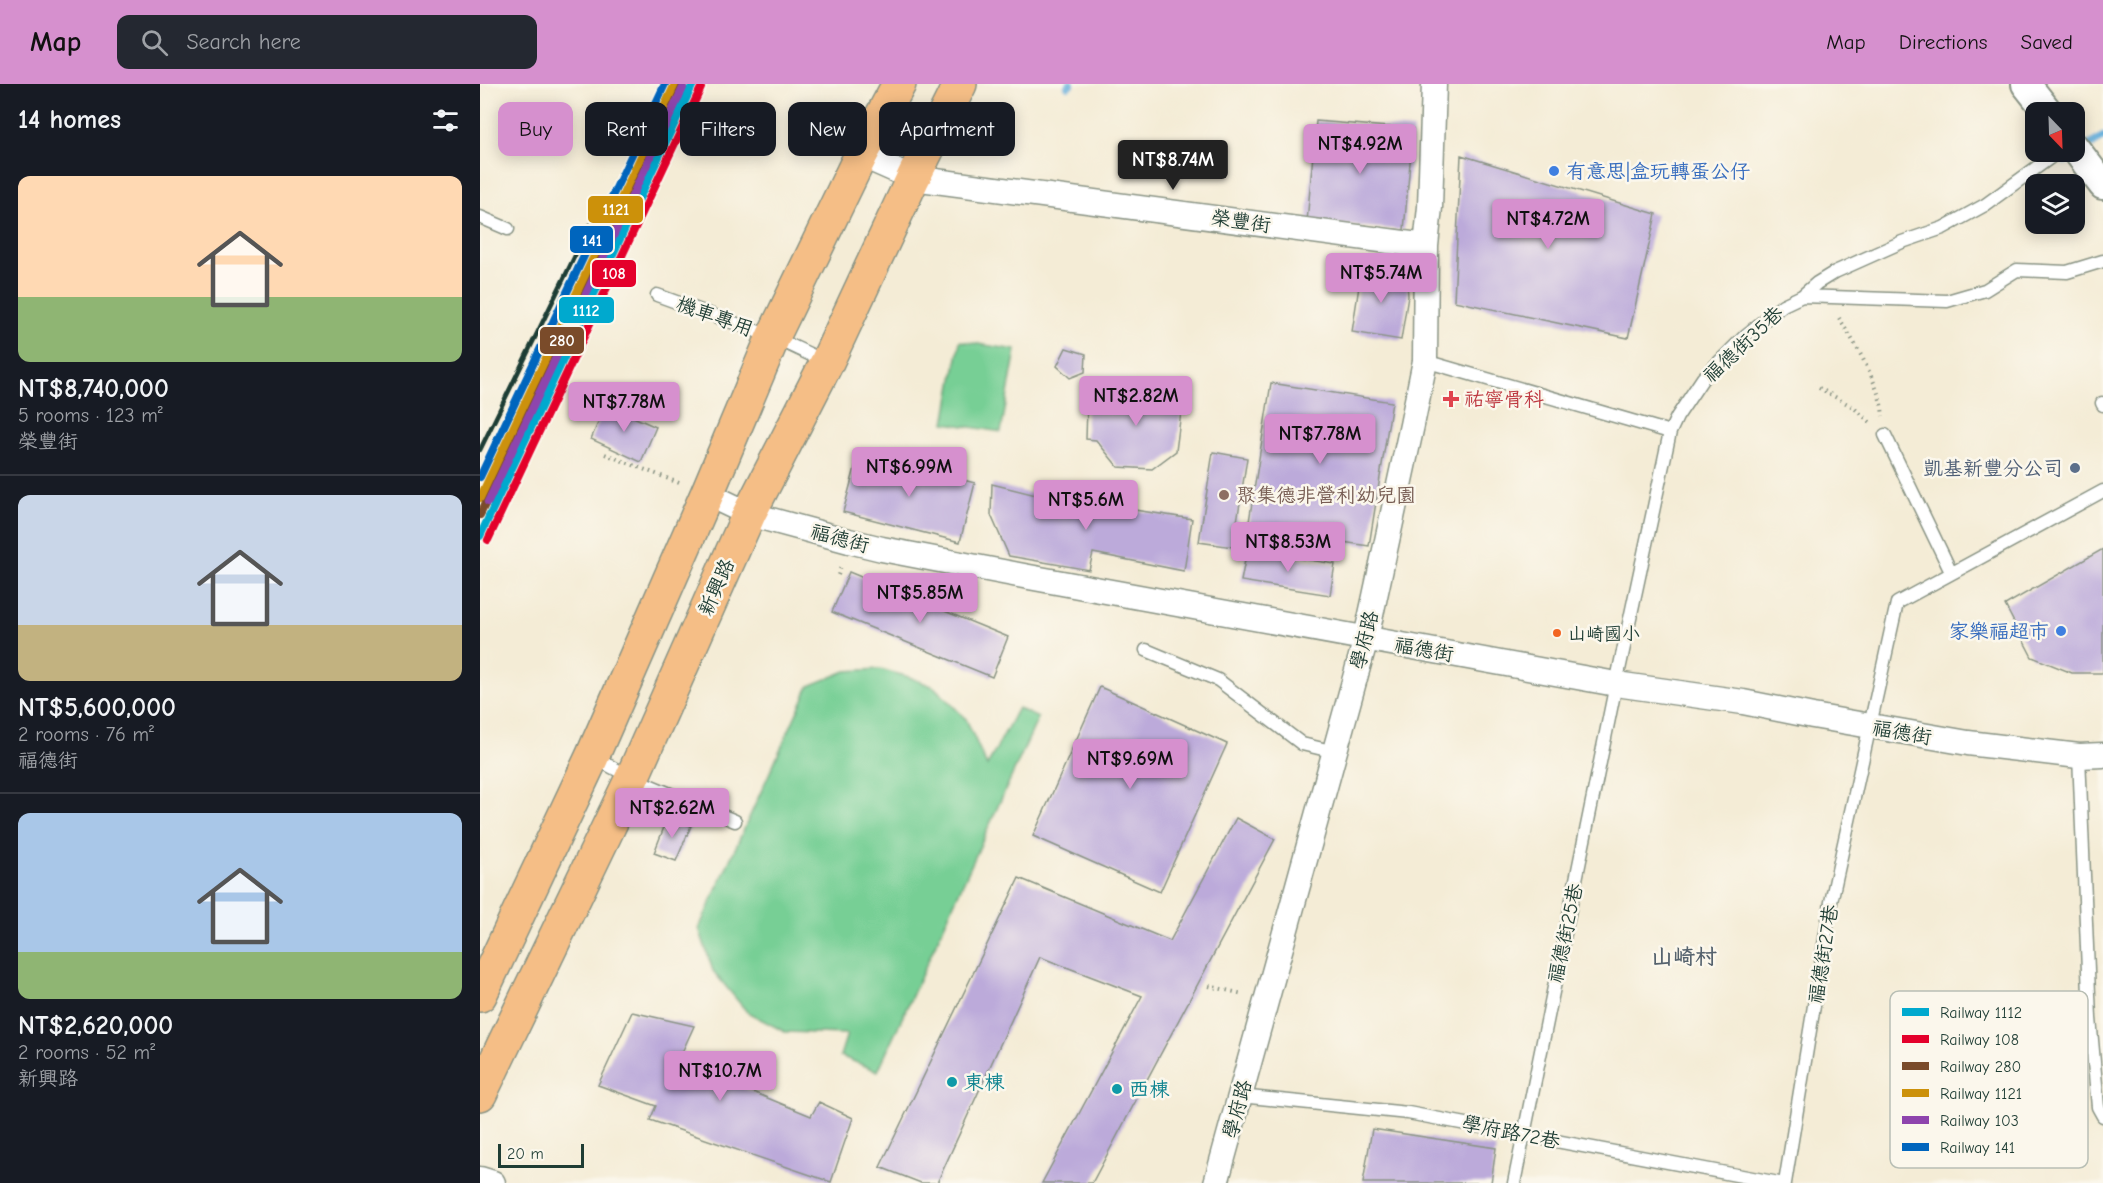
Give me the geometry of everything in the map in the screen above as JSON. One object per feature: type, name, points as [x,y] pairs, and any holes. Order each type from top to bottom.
[{"type":"main road","points":[[867,144],[899,84]]},
{"type":"main road","name":"新興路","points":[[480,1094],[632,778],[749,514],[827,362],[913,178],[960,84]]},
{"type":"main road","points":[[480,995],[592,757],[773,337],[861,156]]},
{"type":"street","name":"學府路","points":[[1216,1183],[1366,638],[1425,361],[1426,246],[1430,207],[1434,84]]},
{"type":"street","points":[[2026,84],[2040,102]]},
{"type":"street","name":"榮豐街","points":[[863,156],[913,178],[1426,246]]},
{"type":"street","name":"福德街","points":[[707,494],[749,514],[882,549],[1616,684],[1743,702],[1968,743],[2091,755]]},
{"type":"street","points":[[480,1179],[494,1183]]},
{"type":"lane","name":"福德街35巷","points":[[1616,684],[1670,432],[1677,417],[1703,378],[1724,356],[1783,305],[1802,296],[1817,283],[1835,272],[1902,242],[1943,228],[1964,217],[1985,205],[2044,162]]},
{"type":"lane","points":[[480,217],[508,229]]},
{"type":"lane","points":[[1802,296],[1947,301],[1985,290],[2017,270],[2067,272],[2103,261]]},
{"type":"lane","name":"機車專用","points":[[657,295],[773,337],[827,362]]},
{"type":"lane","points":[[1425,361],[1670,432]]},
{"type":"lane","points":[[1885,435],[1951,572]]},
{"type":"lane","name":"福德街27巷","points":[[1785,1183],[1831,902],[1897,603],[2103,491]]},
{"type":"lane","points":[[1146,650],[1218,680],[1302,744],[1335,752]]},
{"type":"lane","name":"福德街25巷","points":[[1514,1183],[1616,684]]},
{"type":"lane","points":[[2091,755],[2090,1018],[2098,1107],[2103,1116]]},
{"type":"lane","points":[[592,757],[632,778],[735,820]]},
{"type":"lane","name":"學府路72巷","points":[[1240,1096],[1408,1113],[1779,1183]]},
{"type":"path","points":[[1825,297],[1851,337],[1882,401],[1885,435]]},
{"type":"path","points":[[1819,388],[1853,407],[1885,435]]},
{"type":"path","points":[[605,454],[707,494]]},
{"type":"path","points":[[1209,986],[1267,999]]},
{"type":"green space","points":[[960,341],[1016,350],[1001,432],[945,423]]},
{"type":"green space","points":[[880,669],[934,687],[966,719],[987,766],[1018,708],[1038,718],[878,1071],[840,1056],[847,1034],[785,1032],[747,1012],[713,971],[699,928],[809,686],[846,671]]},
{"type":"building","points":[[1316,121],[1413,129],[1404,230],[1307,222]]},
{"type":"building","points":[[1461,155],[1656,214],[1628,338],[1454,301]]},
{"type":"building","points":[[1362,267],[1399,273],[1407,283],[1408,296],[1401,340],[1352,332]]},
{"type":"building","points":[[1066,348],[1086,354],[1085,372],[1070,378],[1057,366]]},
{"type":"building","points":[[1271,383],[1392,402],[1369,546],[1248,528]]},
{"type":"building","points":[[1125,384],[1160,388],[1181,412],[1176,451],[1152,469],[1118,467],[1096,440],[1086,439],[1087,406],[1098,406]]},
{"type":"building","points":[[606,405],[656,427],[641,462],[591,439]]},
{"type":"building","points":[[1213,452],[1247,458],[1233,547],[1199,542]]},
{"type":"building","points":[[859,453],[975,483],[960,542],[843,512]]},
{"type":"building","points":[[992,484],[1032,494],[1192,519],[1184,571],[1093,553],[1089,570],[1009,556],[991,515]]},
{"type":"building","name":"家樂福超市","points":[[2103,549],[2103,673],[2072,673],[2032,657],[2005,605]]},
{"type":"building","points":[[1247,550],[1335,564],[1330,595],[1241,581]]},
{"type":"building","points":[[849,572],[1008,637],[992,677],[832,612]]},
{"type":"building","points":[[1100,687],[1227,744],[1160,892],[1033,836]]},
{"type":"building","points":[[668,817],[691,826],[676,861],[654,853]]},
{"type":"building","points":[[1236,818],[1275,839],[1092,1183],[1042,1183],[1142,996],[1040,957],[937,1183],[921,1183],[880,1167],[1019,878],[1170,941]]},
{"type":"building","points":[[632,1012],[694,1026],[678,1061],[811,1116],[819,1102],[853,1118],[831,1182],[650,1120],[656,1106],[598,1085]]},
{"type":"building","points":[[1372,1129],[1496,1148],[1491,1183],[1363,1183]]},
{"type":"waterway","points":[[2085,148],[2103,137]]},
{"type":"railway","points":[[480,450],[590,225]]},
{"type":"rail line","name":"141","points":[[480,477],[665,84]]},
{"type":"rail line","name":"1121","points":[[480,498],[675,84]]},
{"type":"rail line","name":"280","points":[[480,515],[683,84]]},
{"type":"rail line","name":"1112","points":[[480,536],[693,84]]},
{"type":"rail line","name":"103","points":[[488,502],[683,88]]},
{"type":"rail line","name":"108","points":[[488,540],[701,88]]},
{"type":"place","name":"有意思|盒玩轉蛋公仔","points":[[1554,171]]},
{"type":"place","name":"祐寧骨科","points":[[1451,399]]},
{"type":"place","name":"凱基新豐分公司","points":[[2075,468]]},
{"type":"place","name":"聚集德非營利幼兒園","points":[[1224,495]]},
{"type":"place","name":"家樂福超市","points":[[2061,631]]},
{"type":"place","name":"山崎國小","points":[[1557,633]]},
{"type":"place","name":"東棟","points":[[952,1082]]},
{"type":"place","name":"西棟","points":[[1117,1089]]},
{"type":"district","name":"山崎村","points":[[1684,956]]}]
